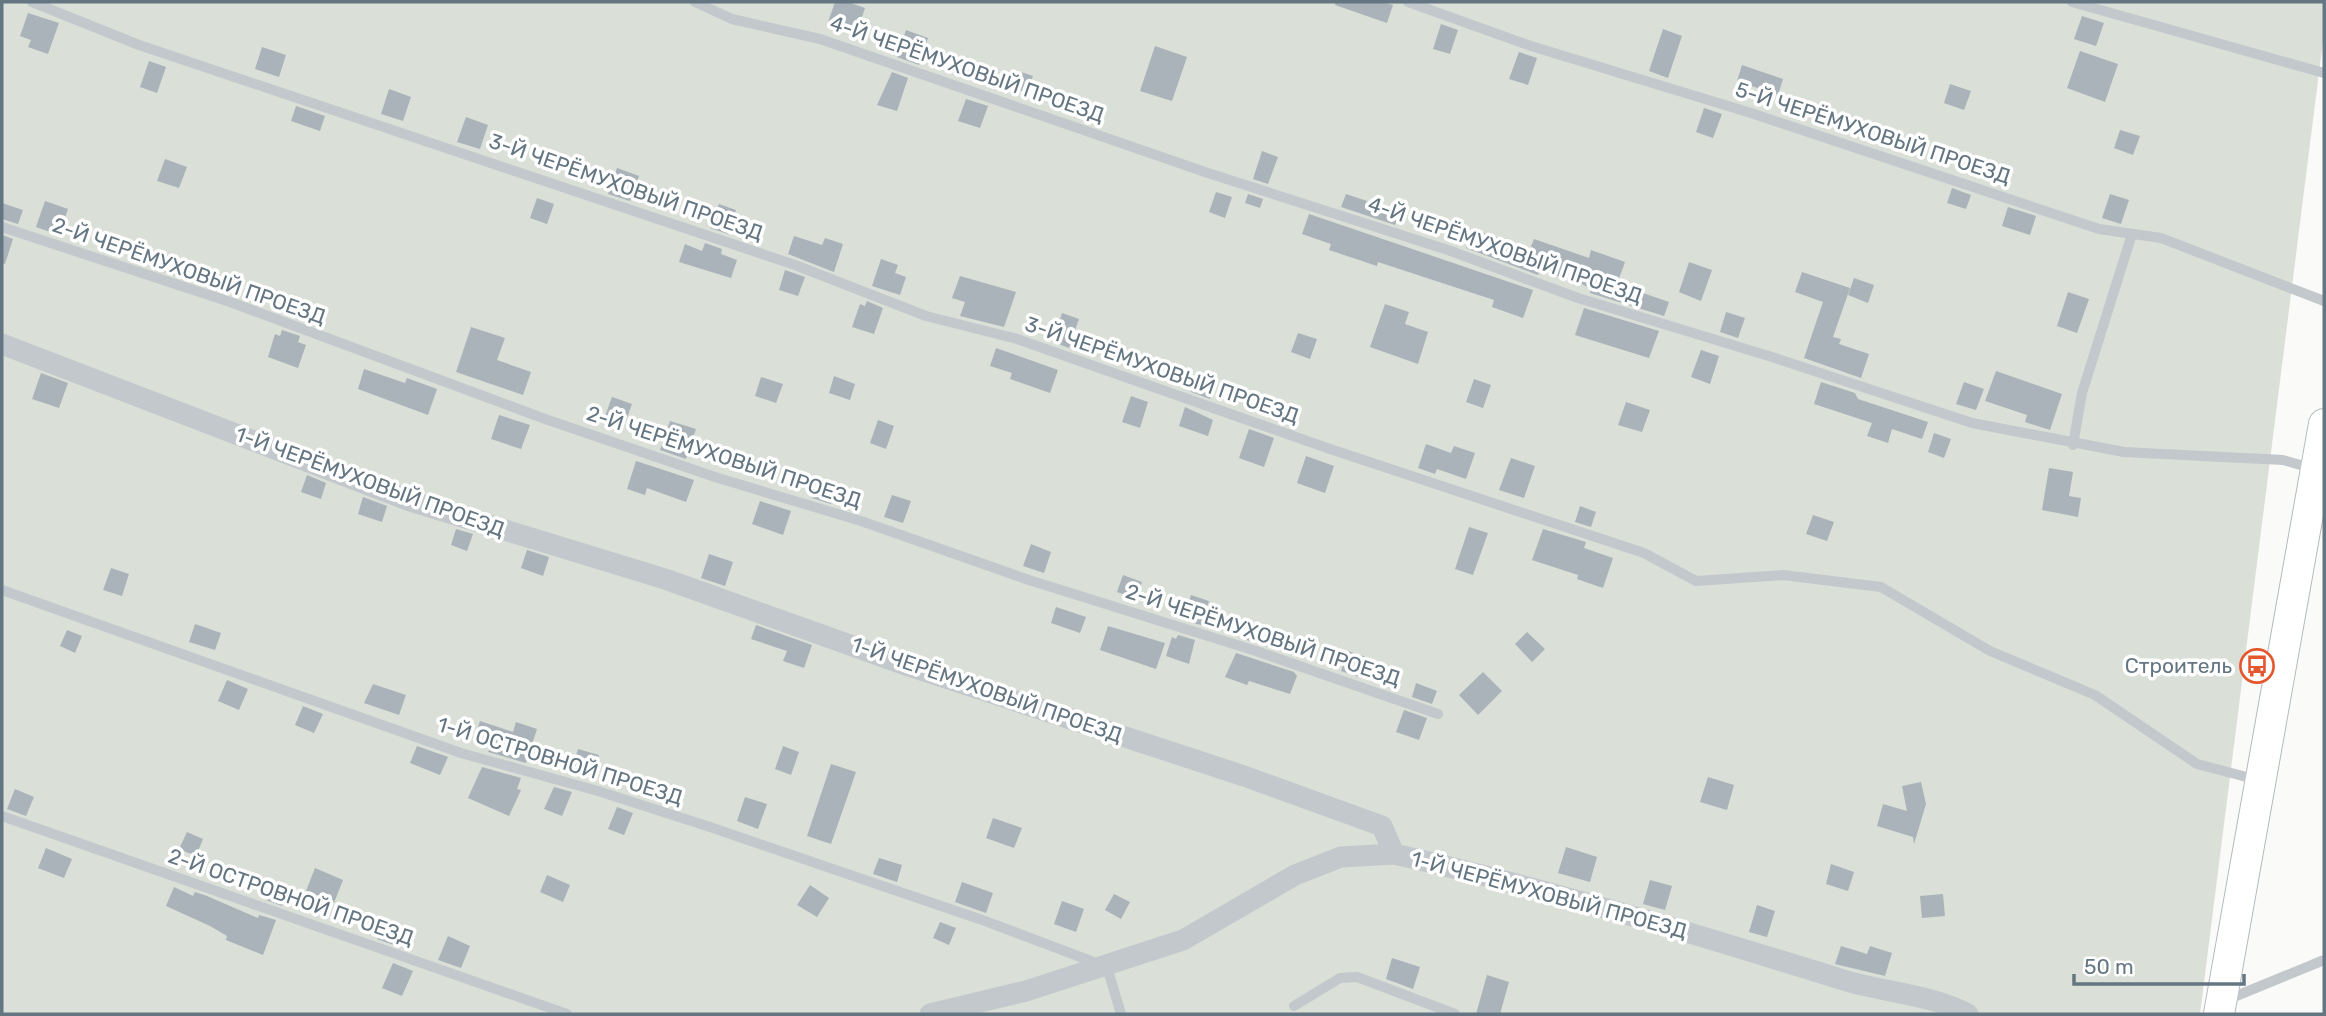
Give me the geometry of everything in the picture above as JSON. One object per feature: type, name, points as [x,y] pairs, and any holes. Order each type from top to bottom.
[{"type":"main road","points":[[2221,1008],[2320,469],[2324,424]]},
{"type":"street","name":"1-Й ЧЕРЁМУХОВЫЙ ПРОЕЗД","points":[[2,344],[410,501],[665,579],[906,665],[1244,776],[1382,826],[1394,854],[1522,883],[1580,903],[1732,943],[1842,980],[1968,1014]]},
{"type":"street","points":[[930,1014],[1107,967],[1183,940],[1295,875],[1341,857],[1394,854]]},
{"type":"lane","name":"3-Й ЧЕРЁМУХОВЫЙ ПРОЕЗД","points":[[32,2],[139,45],[795,265],[926,316],[1017,339],[1330,449],[1644,553],[1696,581],[1783,575],[1881,587],[1990,651],[2095,695],[2197,764],[2261,781]]},
{"type":"lane","name":"4-Й ЧЕРЁМУХОВЫЙ ПРОЕЗД","points":[[695,2],[732,19],[820,39],[1208,173],[1448,250],[1578,298],[1772,357],[1972,424],[2124,452],[2283,460],[2320,469]]},
{"type":"lane","name":"5-Й ЧЕРЁМУХОВЫЙ ПРОЕЗД","points":[[1408,2],[1531,46],[1752,113],[2099,229],[2161,239],[2324,301]]},
{"type":"lane","points":[[2073,2],[2324,74]]},
{"type":"lane","name":"2-Й ЧЕРЁМУХОВЫЙ ПРОЕЗД","points":[[2,227],[230,303],[562,425],[718,478],[861,521],[1029,580],[1256,651],[1438,714]]},
{"type":"lane","points":[[2073,444],[2082,393],[2132,234]]},
{"type":"lane","name":"1-Й ОСТРОВНОЙ ПРОЕЗД","points":[[2,590],[461,753],[598,791],[710,827],[985,921],[1107,967]]},
{"type":"lane","name":"2-Й ОСТРОВНОЙ ПРОЕЗД","points":[[2,816],[568,1014]]},
{"type":"lane","points":[[2221,1008],[2324,960]]},
{"type":"lane","points":[[1107,967],[1121,1014]]},
{"type":"lane","points":[[1294,1006],[1340,978],[1357,977],[1455,1014]]},
{"type":"shaded area","points":[[2,2],[2324,2],[2324,33],[2200,1014],[2,1014]]},
{"type":"building","points":[[835,2],[848,2],[865,8],[856,35],[827,25]]},
{"type":"building","points":[[1336,2],[1383,2],[1393,5],[1387,23],[1335,5]]},
{"type":"building","points":[[28,13],[59,23],[48,54],[28,47],[31,40],[20,36]]},
{"type":"building","points":[[2082,16],[2104,23],[2096,46],[2074,39]]},
{"type":"building","points":[[1441,24],[1458,30],[1450,54],[1433,49]]},
{"type":"building","points":[[1663,29],[1682,36],[1668,78],[1649,71]]},
{"type":"building","points":[[906,30],[928,38],[919,65],[897,57]]},
{"type":"building","points":[[1155,46],[1187,57],[1172,101],[1140,91]]},
{"type":"building","points":[[262,47],[286,55],[279,77],[255,69]]},
{"type":"building","points":[[2080,51],[2118,64],[2105,102],[2067,88]]},
{"type":"building","points":[[1519,52],[1537,58],[1528,85],[1509,79]]},
{"type":"building","points":[[149,61],[166,67],[157,93],[140,87]]},
{"type":"building","points":[[1742,65],[1783,79],[1778,95],[1737,81]]},
{"type":"building","points":[[1015,70],[1033,76],[1027,93],[1010,87]]},
{"type":"building","points":[[892,72],[908,78],[897,111],[877,105]]},
{"type":"building","points":[[1950,84],[1971,91],[1964,110],[1944,103]]},
{"type":"building","points":[[389,89],[411,97],[403,121],[381,114]]},
{"type":"building","points":[[966,99],[988,106],[980,128],[958,121]]},
{"type":"building","points":[[296,106],[325,116],[320,131],[291,121]]},
{"type":"building","points":[[1704,108],[1722,114],[1713,138],[1696,132]]},
{"type":"building","points":[[466,117],[488,125],[480,149],[457,142]]},
{"type":"building","points":[[2120,130],[2140,136],[2133,155],[2114,148]]},
{"type":"building","points":[[1262,151],[1278,157],[1268,184],[1253,179]]},
{"type":"building","points":[[165,159],[187,167],[179,188],[157,181]]},
{"type":"building","points":[[617,168],[639,176],[630,201],[608,194]]},
{"type":"building","points":[[1952,188],[1971,195],[1966,209],[1947,203]]},
{"type":"building","points":[[1216,192],[1232,197],[1225,218],[1209,212]]},
{"type":"building","points":[[1248,194],[1263,199],[1260,208],[1245,203]]},
{"type":"building","points":[[1346,194],[1400,212],[1395,225],[1341,207]]},
{"type":"building","points":[[2110,194],[2129,200],[2121,224],[2102,218]]},
{"type":"building","points":[[537,198],[554,204],[547,224],[530,218]]},
{"type":"building","points":[[45,201],[68,209],[59,235],[36,227]]},
{"type":"building","points":[[2,203],[23,210],[18,224],[2,219]]},
{"type":"building","points":[[719,204],[736,210],[728,234],[710,228]]},
{"type":"building","points":[[2008,207],[2036,216],[2030,235],[2002,226]]},
{"type":"building","points":[[1309,214],[1533,290],[1523,318],[1492,307],[1494,300],[1378,262],[1377,266],[1329,250],[1331,244],[1302,234]]},
{"type":"building","points":[[1473,229],[1530,249],[1534,239],[1589,258],[1591,250],[1625,262],[1617,284],[1669,302],[1664,316],[1590,293],[1591,289],[1580,283],[1540,270],[1538,275],[1466,248]]},
{"type":"building","points":[[2,235],[13,239],[5,264],[2,263]]},
{"type":"building","points":[[794,236],[822,245],[825,238],[843,244],[834,272],[788,254]]},
{"type":"building","points":[[705,243],[722,249],[721,254],[737,260],[731,278],[679,262],[685,244],[702,251]]},
{"type":"building","points":[[157,251],[182,260],[177,276],[151,268]]},
{"type":"building","points":[[881,259],[898,265],[895,273],[906,277],[900,295],[872,286]]},
{"type":"building","points":[[1689,262],[1712,270],[1701,301],[1679,292]]},
{"type":"building","points":[[785,270],[805,277],[798,296],[779,290]]},
{"type":"building","points":[[1802,272],[1850,288],[1833,337],[1841,339],[1839,344],[1869,354],[1861,378],[1804,358],[1823,302],[1795,292]]},
{"type":"building","points":[[960,276],[1016,292],[1004,327],[960,316],[965,302],[952,298]]},
{"type":"building","points":[[1854,278],[1874,285],[1868,303],[1848,295]]},
{"type":"building","points":[[2068,292],[2089,299],[2077,333],[2057,326]]},
{"type":"building","points":[[292,300],[310,306],[305,321],[287,315]]},
{"type":"building","points":[[867,301],[883,308],[874,334],[852,327],[860,304],[865,306]]},
{"type":"building","points":[[1385,304],[1409,312],[1405,324],[1428,332],[1418,364],[1370,347]]},
{"type":"building","points":[[1584,308],[1659,331],[1649,358],[1575,335]]},
{"type":"building","points":[[1726,312],[1745,318],[1738,338],[1720,332]]},
{"type":"building","points":[[1062,313],[1079,319],[1069,348],[1053,342]]},
{"type":"building","points":[[471,327],[505,338],[497,360],[531,372],[523,395],[456,372]]},
{"type":"building","points":[[282,330],[300,336],[298,342],[306,345],[298,368],[268,357],[275,334],[280,336]]},
{"type":"building","points":[[1298,333],[1317,339],[1310,359],[1291,352]]},
{"type":"building","points":[[996,348],[1058,370],[1050,393],[1010,379],[1012,373],[990,366]]},
{"type":"building","points":[[1701,350],[1719,356],[1710,384],[1691,377]]},
{"type":"building","points":[[364,369],[405,383],[407,378],[437,389],[428,415],[358,389]]},
{"type":"building","points":[[1996,371],[2062,394],[2050,430],[2025,422],[2027,415],[1985,401]]},
{"type":"building","points":[[41,373],[68,383],[59,408],[32,399]]},
{"type":"building","points":[[834,376],[855,384],[850,400],[829,393]]},
{"type":"building","points":[[761,377],[783,384],[776,403],[755,396]]},
{"type":"building","points":[[1195,379],[1215,385],[1210,399],[1191,392]]},
{"type":"building","points":[[1474,379],[1491,385],[1483,408],[1466,402]]},
{"type":"building","points":[[1821,382],[1855,393],[1858,399],[1928,422],[1922,439],[1892,429],[1888,443],[1867,436],[1872,423],[1814,404]]},
{"type":"building","points":[[1964,382],[1984,389],[1976,410],[1956,404]]},
{"type":"building","points":[[1131,396],[1148,402],[1140,428],[1122,422]]},
{"type":"building","points":[[612,397],[632,404],[624,426],[604,419]]},
{"type":"building","points":[[1626,402],[1650,410],[1642,432],[1618,425]]},
{"type":"building","points":[[1185,407],[1213,420],[1208,436],[1179,426]]},
{"type":"building","points":[[499,415],[530,425],[521,449],[491,439]]},
{"type":"building","points":[[878,420],[894,426],[886,449],[870,443]]},
{"type":"building","points":[[670,421],[696,429],[686,459],[660,450]]},
{"type":"building","points":[[1249,429],[1274,438],[1264,467],[1239,458]]},
{"type":"building","points":[[1934,433],[1951,439],[1944,458],[1928,452]]},
{"type":"building","points":[[1426,444],[1451,453],[1454,446],[1475,453],[1466,479],[1437,469],[1435,474],[1418,468]]},
{"type":"building","points":[[1306,456],[1334,466],[1325,493],[1297,483]]},
{"type":"building","points":[[1511,458],[1535,466],[1524,498],[1499,490]]},
{"type":"building","points":[[636,461],[694,480],[686,502],[647,488],[645,495],[627,489]]},
{"type":"building","points":[[2049,468],[2073,472],[2069,496],[2081,498],[2078,517],[2042,510]]},
{"type":"building","points":[[307,475],[326,483],[321,499],[301,492]]},
{"type":"building","points":[[819,478],[837,485],[831,504],[812,498]]},
{"type":"building","points":[[892,495],[911,501],[903,523],[884,517]]},
{"type":"building","points":[[363,497],[387,506],[382,522],[358,514]]},
{"type":"building","points":[[760,501],[791,511],[783,535],[752,524]]},
{"type":"building","points":[[1580,506],[1596,512],[1591,527],[1575,522]]},
{"type":"building","points":[[1813,515],[1834,522],[1827,541],[1806,534]]},
{"type":"building","points":[[1469,527],[1488,533],[1473,575],[1455,569]]},
{"type":"building","points":[[456,529],[473,534],[467,551],[451,545]]},
{"type":"building","points":[[1543,529],[1586,542],[1584,548],[1613,558],[1603,588],[1577,579],[1578,575],[1532,560]]},
{"type":"building","points":[[1031,544],[1051,552],[1044,573],[1023,566]]},
{"type":"building","points":[[527,550],[549,557],[543,576],[521,568]]},
{"type":"building","points":[[709,554],[733,562],[725,586],[701,578]]},
{"type":"building","points":[[111,568],[129,574],[122,596],[103,590]]},
{"type":"building","points":[[1123,575],[1142,582],[1136,599],[1117,592]]},
{"type":"building","points":[[1191,595],[1209,601],[1201,625],[1183,620]]},
{"type":"building","points":[[1056,607],[1086,617],[1080,633],[1051,623]]},
{"type":"building","points":[[195,624],[221,633],[215,650],[189,642]]},
{"type":"building","points":[[756,625],[812,645],[804,668],[783,661],[787,651],[751,639]]},
{"type":"building","points":[[1108,626],[1165,643],[1156,669],[1100,650]]},
{"type":"building","points":[[67,630],[82,636],[75,653],[60,646]]},
{"type":"building","points":[[1244,630],[1302,649],[1299,657],[1241,638]]},
{"type":"building","points":[[1527,632],[1545,649],[1532,662],[1515,644]]},
{"type":"building","points":[[1178,635],[1195,640],[1189,664],[1166,656],[1172,637],[1176,639]]},
{"type":"building","points":[[1348,651],[1369,658],[1362,678],[1341,671]]},
{"type":"building","points":[[1236,653],[1294,672],[1297,676],[1290,694],[1249,681],[1247,685],[1225,677]]},
{"type":"building","points":[[1483,672],[1502,691],[1478,715],[1459,695]]},
{"type":"building","points":[[227,680],[248,689],[239,710],[218,701]]},
{"type":"building","points":[[1416,683],[1437,691],[1432,704],[1412,697]]},
{"type":"building","points":[[373,684],[406,695],[399,715],[364,703]]},
{"type":"building","points":[[303,706],[323,714],[314,733],[295,725]]},
{"type":"building","points":[[1404,710],[1427,718],[1419,740],[1396,732]]},
{"type":"building","points":[[480,721],[513,732],[516,722],[537,729],[526,763],[488,752],[491,746],[474,740]]},
{"type":"building","points":[[417,746],[448,757],[440,775],[410,763]]},
{"type":"building","points":[[783,746],[799,752],[791,775],[775,769]]},
{"type":"building","points":[[578,749],[599,755],[593,772],[573,765]]},
{"type":"building","points":[[831,764],[856,772],[831,844],[807,836]]},
{"type":"building","points":[[482,767],[521,778],[517,789],[521,790],[509,816],[468,798]]},
{"type":"building","points":[[1708,777],[1734,785],[1727,810],[1700,802]]},
{"type":"building","points":[[1921,782],[1926,804],[1914,844],[1913,837],[1877,826],[1883,804],[1907,811],[1902,786]]},
{"type":"building","points":[[554,787],[572,792],[562,816],[544,809]]},
{"type":"building","points":[[15,789],[34,797],[26,816],[7,809]]},
{"type":"building","points":[[745,797],[767,804],[758,829],[737,821]]},
{"type":"building","points":[[617,807],[633,813],[624,835],[608,829]]},
{"type":"building","points":[[993,818],[1022,828],[1014,848],[986,838]]},
{"type":"building","points":[[187,832],[203,839],[196,856],[179,849]]},
{"type":"building","points":[[1566,847],[1597,857],[1590,882],[1558,873]]},
{"type":"building","points":[[46,848],[72,859],[64,878],[38,868]]},
{"type":"building","points":[[879,858],[902,865],[897,882],[873,874]]},
{"type":"building","points":[[1831,864],[1854,872],[1848,891],[1826,884]]},
{"type":"building","points":[[315,868],[343,880],[334,903],[306,891]]},
{"type":"building","points":[[547,875],[570,885],[563,902],[540,892]]},
{"type":"building","points":[[1650,880],[1672,886],[1665,910],[1643,904]]},
{"type":"building","points":[[962,882],[993,893],[986,913],[955,902]]},
{"type":"building","points":[[272,885],[288,891],[282,906],[266,900]]},
{"type":"building","points":[[810,885],[829,898],[817,917],[797,905]]},
{"type":"building","points":[[174,887],[193,896],[195,892],[207,896],[258,918],[259,915],[276,920],[263,955],[226,940],[227,936],[210,926],[166,906]]},
{"type":"building","points":[[1114,894],[1130,902],[1121,919],[1105,910]]},
{"type":"building","points":[[1943,894],[1945,916],[1922,918],[1920,896]]},
{"type":"building","points":[[1062,901],[1084,909],[1076,932],[1054,924]]},
{"type":"building","points":[[1757,905],[1775,911],[1767,937],[1749,932]]},
{"type":"building","points":[[940,922],[956,928],[949,945],[933,938]]},
{"type":"building","points":[[384,923],[405,932],[399,947],[377,939]]},
{"type":"building","points":[[448,936],[470,946],[461,968],[438,960]]},
{"type":"building","points":[[1841,946],[1867,954],[1870,946],[1892,953],[1885,976],[1835,964]]},
{"type":"building","points":[[1392,958],[1420,967],[1413,989],[1386,979]]},
{"type":"building","points":[[393,963],[413,971],[402,996],[382,988]]},
{"type":"building","points":[[1487,975],[1509,982],[1500,1014],[1476,1014]]},
{"type":"place","name":"Строитель","points":[[2257,666]]}]
